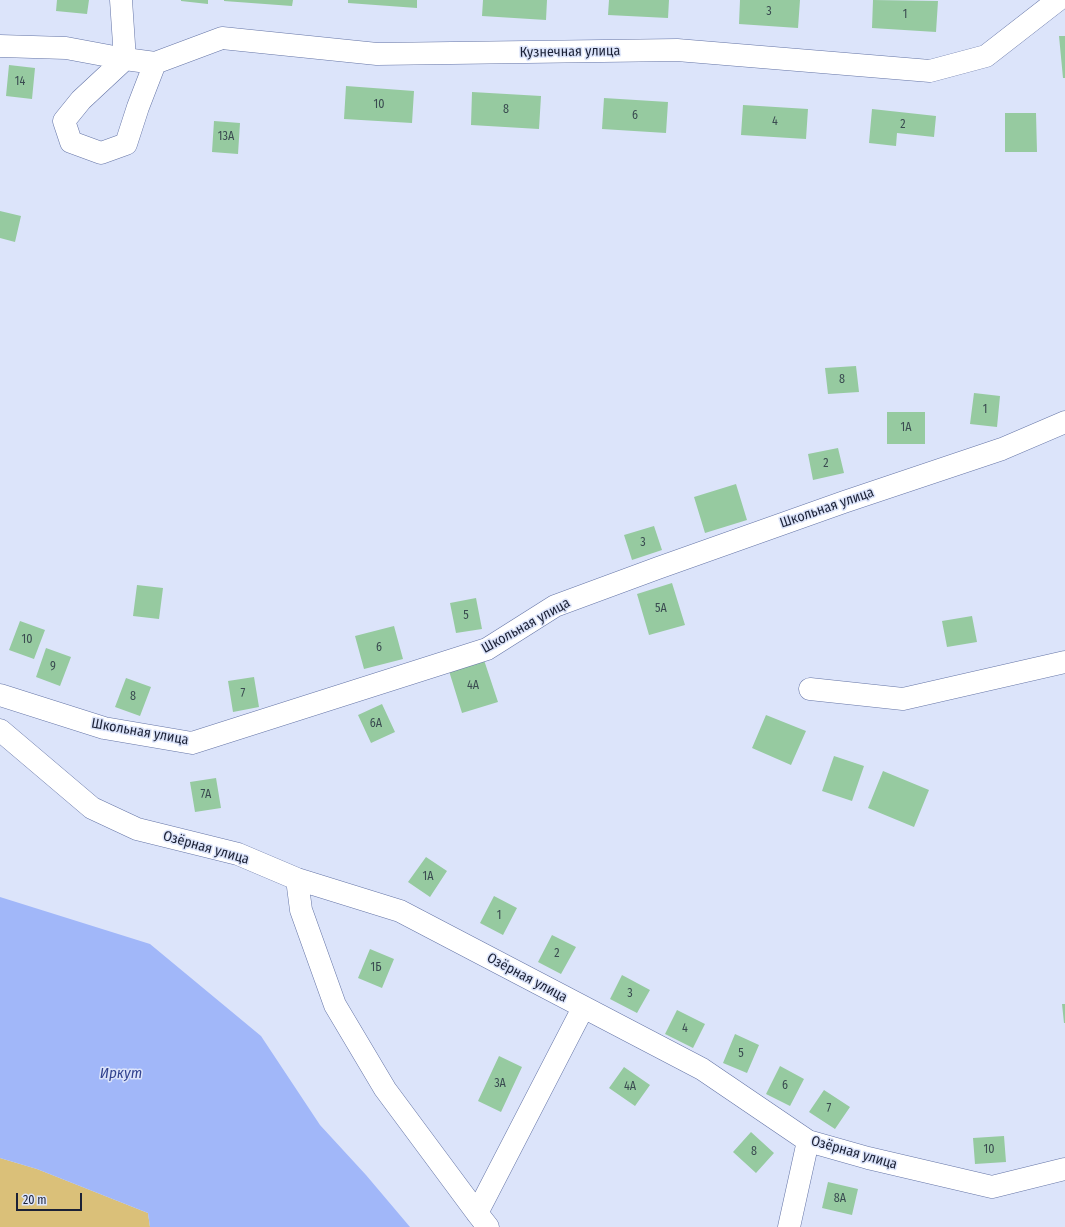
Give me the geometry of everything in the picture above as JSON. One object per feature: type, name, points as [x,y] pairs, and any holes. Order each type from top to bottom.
[{"type":"street","points":[[121,0],[125,59],[81,100],[64,122],[71,142],[102,153],[126,144],[138,106],[155,63]]},
{"type":"street","name":"Кузнечная улица","points":[[0,46],[66,48],[155,63],[222,38],[376,54],[677,50],[930,71],[986,56],[1058,0]]},
{"type":"street","name":"Школьная улица","points":[[0,695],[104,728],[192,743],[488,650],[555,606],[844,502],[1002,449],[1065,422]]},
{"type":"street","points":[[810,689],[903,699],[1065,662]]},
{"type":"street","name":"Озёрная улица","points":[[0,730],[92,808],[137,829],[238,854],[296,879],[400,911],[702,1070],[808,1141],[868,1158],[992,1187],[1065,1169]]},
{"type":"street","points":[[296,879],[300,910],[334,1005],[385,1089],[483,1220],[583,1008]]},
{"type":"street","points":[[789,1227],[808,1141]]},
{"type":"shaded area","points":[[0,1158],[37,1169],[148,1213],[150,1227],[0,1227]]},
{"type":"water","name":"Иркут","points":[[0,897],[150,944],[261,1036],[320,1125],[366,1175],[410,1227],[150,1227],[148,1213],[37,1169],[0,1158]]},
{"type":"building","points":[[57,0],[89,0],[87,14],[56,11]]},
{"type":"building","points":[[208,0],[208,4],[181,1]]},
{"type":"building","points":[[224,0],[293,0],[292,6]]},
{"type":"building","points":[[348,0],[417,0],[417,8],[348,3]]},
{"type":"building","points":[[483,0],[547,0],[546,20],[482,16]]},
{"type":"building","points":[[609,0],[669,0],[668,18],[608,15]]},
{"type":"building","points":[[740,0],[800,0],[798,28],[739,24]]},
{"type":"building","points":[[873,0],[938,1],[936,32],[872,28]]},
{"type":"building","points":[[1059,36],[1065,36],[1065,78],[1063,78]]},
{"type":"building","points":[[9,65],[35,68],[32,99],[6,96]]},
{"type":"building","points":[[346,86],[414,91],[412,123],[344,119]]},
{"type":"building","points":[[472,92],[541,96],[539,129],[471,125]]},
{"type":"building","points":[[604,98],[668,102],[666,133],[602,129]]},
{"type":"building","points":[[743,105],[808,109],[806,139],[741,135]]},
{"type":"building","points":[[872,109],[936,116],[934,137],[897,133],[896,146],[869,143]]},
{"type":"building","points":[[1005,113],[1036,113],[1037,152],[1005,152]]},
{"type":"building","points":[[214,121],[240,123],[238,154],[212,152]]},
{"type":"building","points":[[0,211],[21,216],[15,242],[0,238]]},
{"type":"building","points":[[856,366],[859,392],[828,394],[825,368]]},
{"type":"building","points":[[974,393],[1000,396],[997,427],[970,424]]},
{"type":"building","points":[[887,412],[925,412],[925,444],[887,444]]},
{"type":"building","points":[[838,448],[844,473],[813,480],[808,454]]},
{"type":"building","points":[[736,484],[747,520],[705,533],[694,497]]},
{"type":"building","points":[[654,526],[662,550],[632,560],[624,535]]},
{"type":"building","points":[[672,583],[685,625],[649,635],[637,594]]},
{"type":"building","points":[[137,585],[163,588],[159,619],[133,616]]},
{"type":"building","points":[[476,598],[482,629],[456,633],[450,603]]},
{"type":"building","points":[[972,616],[977,642],[947,647],[942,621]]},
{"type":"building","points":[[20,621],[45,630],[34,659],[9,650]]},
{"type":"building","points":[[394,626],[403,659],[364,669],[355,636]]},
{"type":"building","points":[[46,648],[71,657],[60,686],[36,677]]},
{"type":"building","points":[[484,660],[498,702],[462,713],[449,671]]},
{"type":"building","points":[[254,677],[259,707],[233,712],[228,681]]},
{"type":"building","points":[[126,678],[151,687],[140,716],[115,707]]},
{"type":"building","points":[[382,704],[395,732],[371,743],[358,715]]},
{"type":"building","points":[[766,715],[806,731],[791,765],[752,748]]},
{"type":"building","points":[[834,756],[864,766],[852,801],[822,791]]},
{"type":"building","points":[[883,771],[929,790],[914,827],[868,808]]},
{"type":"building","points":[[216,778],[221,808],[195,812],[190,782]]},
{"type":"building","points":[[426,857],[447,871],[430,897],[408,882]]},
{"type":"building","points":[[494,896],[517,908],[503,935],[480,923]]},
{"type":"building","points":[[552,935],[576,947],[561,974],[538,962]]},
{"type":"building","points":[[370,949],[394,959],[382,988],[358,978]]},
{"type":"building","points":[[622,975],[650,990],[637,1013],[610,999]]},
{"type":"building","points":[[1062,1004],[1065,1004],[1065,1023],[1064,1023]]},
{"type":"building","points":[[677,1010],[705,1024],[693,1048],[665,1034]]},
{"type":"building","points":[[735,1034],[759,1045],[747,1073],[723,1063]]},
{"type":"building","points":[[499,1056],[522,1067],[501,1112],[478,1101]]},
{"type":"building","points":[[780,1066],[804,1079],[790,1106],[766,1094]]},
{"type":"building","points":[[624,1067],[650,1085],[635,1106],[609,1088]]},
{"type":"building","points":[[824,1090],[850,1107],[835,1129],[809,1112]]},
{"type":"building","points":[[751,1132],[774,1153],[756,1173],[733,1152]]},
{"type":"building","points":[[1004,1136],[1006,1162],[975,1164],[973,1138]]},
{"type":"building","points":[[828,1182],[858,1189],[852,1215],[822,1208]]}]
